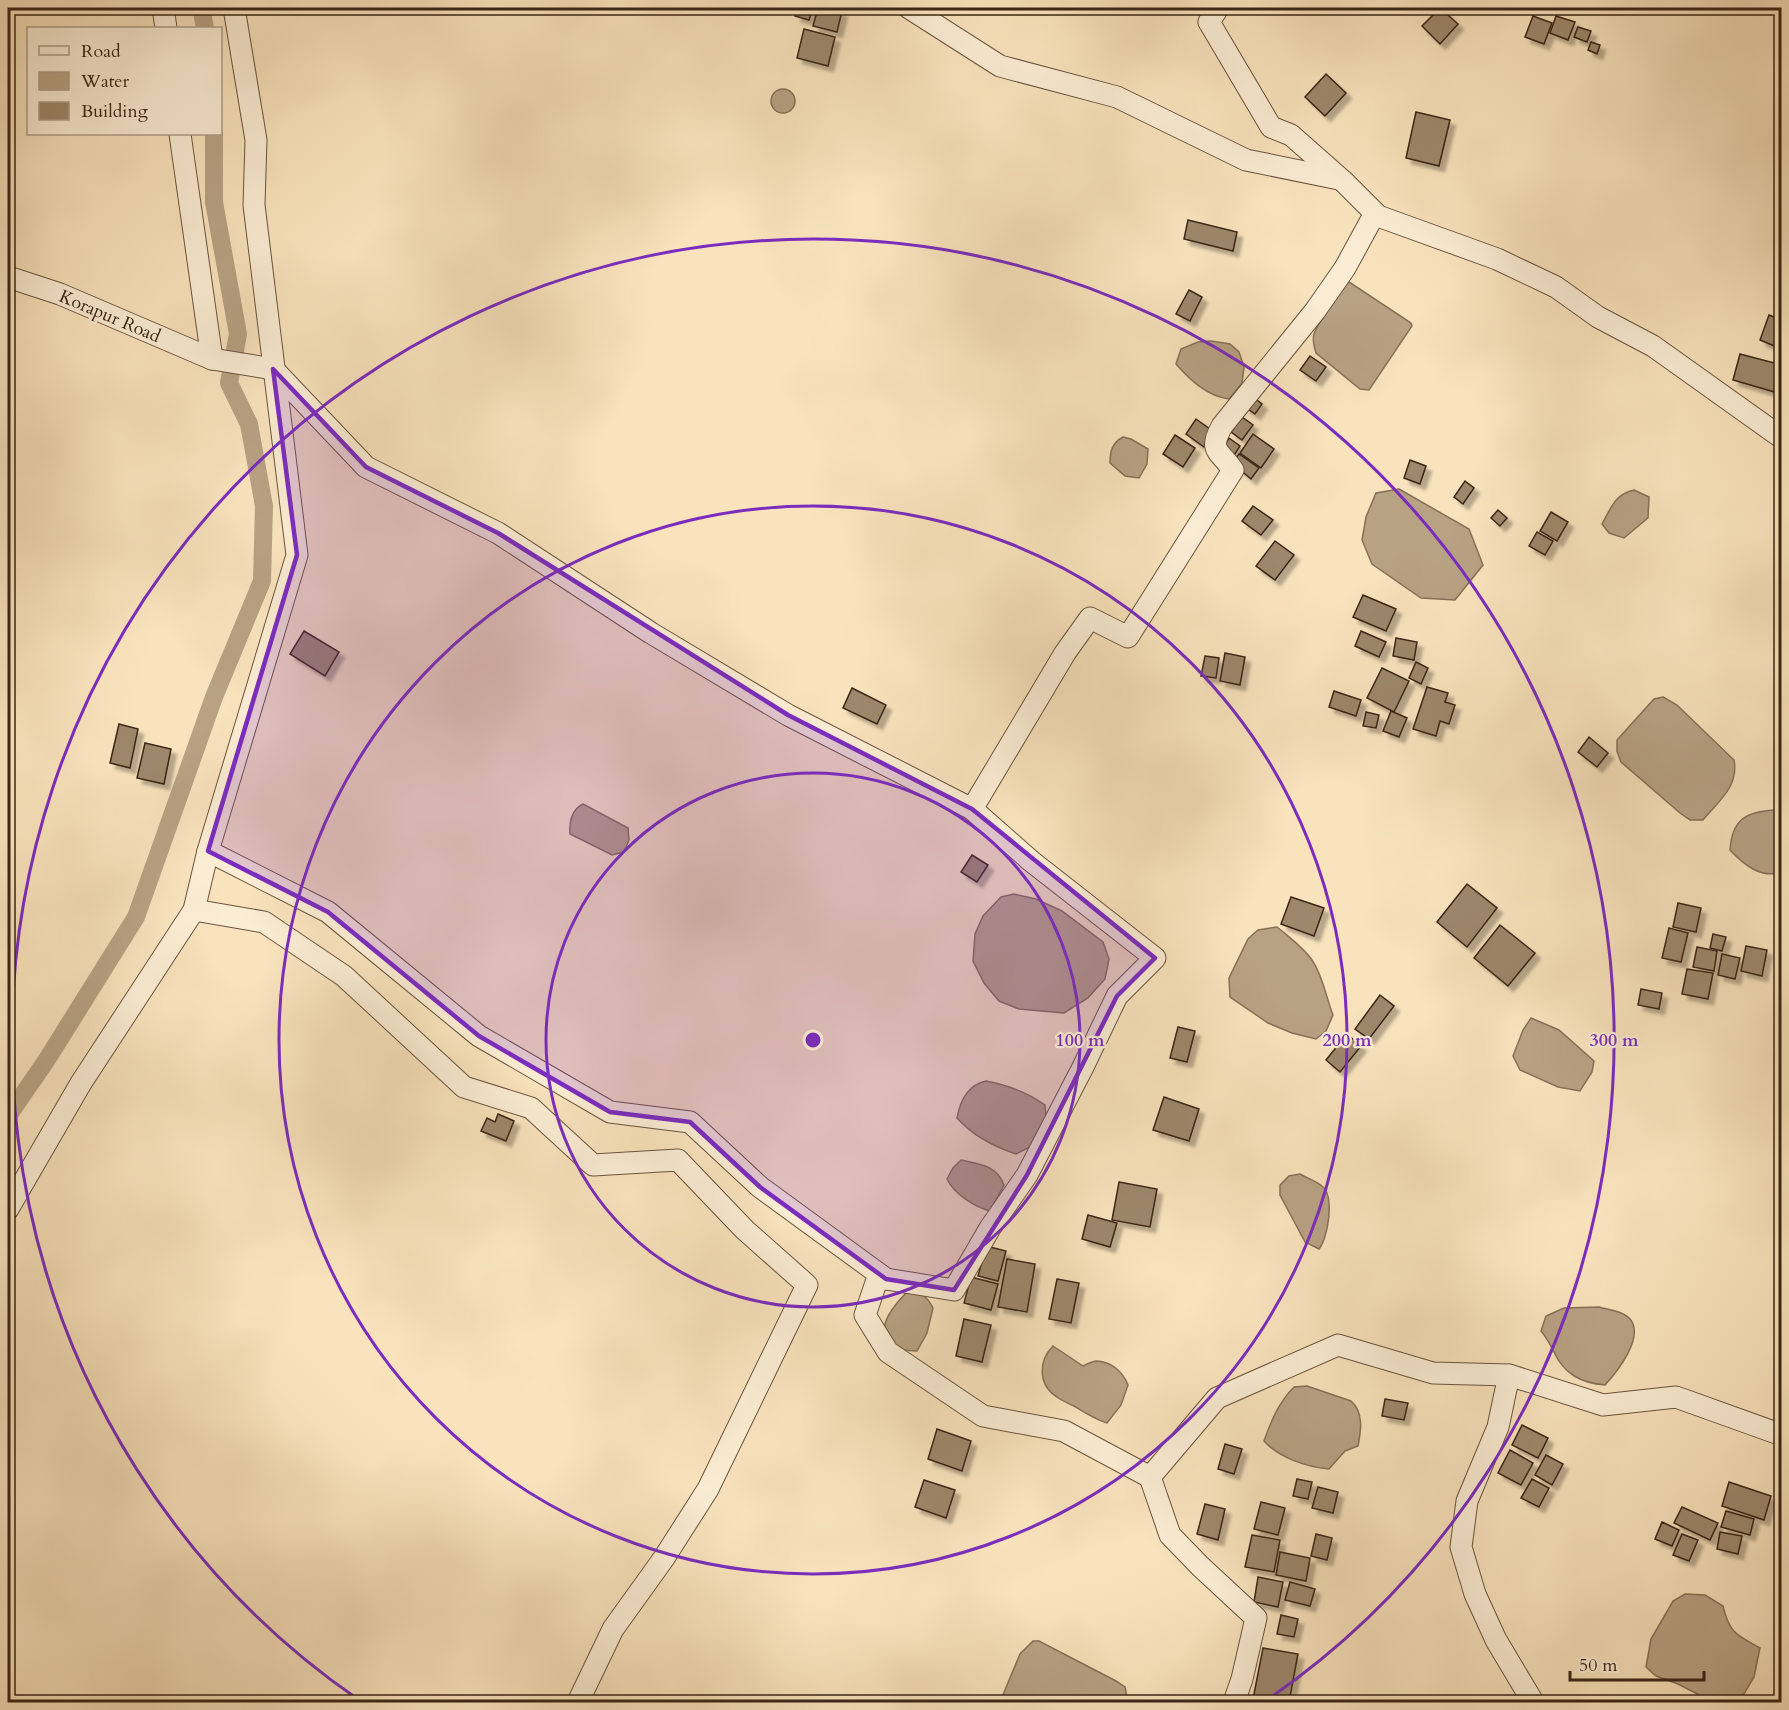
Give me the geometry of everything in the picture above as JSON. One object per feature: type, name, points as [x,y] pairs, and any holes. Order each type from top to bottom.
[{"type":"street","points":[[163,8],[166,27]]},
{"type":"street","points":[[8,1209],[81,1083],[194,910],[208,851],[297,555],[254,205],[256,140],[234,8]]},
{"type":"street","points":[[909,8],[1000,66],[1118,97],[1246,160],[1342,180]]},
{"type":"street","points":[[1218,8],[1209,22],[1271,127],[1291,135],[1375,213],[1497,259],[1556,287],[1598,317],[1653,346],[1782,438]]},
{"type":"street","points":[[180,135],[217,360]]},
{"type":"street","points":[[972,809],[1065,653],[1090,618],[1128,636],[1233,470],[1216,451],[1215,439],[1222,426],[1315,311],[1346,268],[1375,213]]},
{"type":"street","name":"Korapur Road","points":[[8,277],[60,294],[217,360],[273,369]]},
{"type":"street","points":[[273,369],[366,468],[498,533],[651,633],[788,715],[972,809],[1030,861],[1155,958],[1116,996],[1083,1067],[1027,1174],[990,1228],[954,1290],[878,1277],[865,1315],[888,1352],[983,1416],[1064,1431],[1149,1476],[1170,1535],[1256,1618],[1242,1679],[1234,1702]]},
{"type":"street","points":[[208,851],[328,912],[479,1036],[610,1112],[690,1122],[760,1187],[886,1278]]},
{"type":"street","points":[[194,910],[264,922],[344,976],[464,1087],[531,1108],[593,1165],[678,1160],[745,1230],[807,1286],[708,1489],[664,1558],[613,1629],[578,1702]]},
{"type":"street","points":[[1149,1476],[1217,1398],[1338,1345],[1433,1373],[1509,1375],[1603,1405],[1676,1397],[1782,1435]]},
{"type":"street","points":[[1509,1375],[1497,1427],[1467,1501],[1461,1547],[1475,1594],[1496,1640],[1533,1702]]},
{"type":"highlighted area","points":[[273,369],[366,467],[498,533],[788,715],[972,809],[1155,958],[1117,996],[1027,1175],[954,1290],[886,1279],[760,1187],[690,1122],[610,1112],[479,1036],[328,912],[208,851],[297,555]]},
{"type":"water","points":[[783,89],[792,92],[795,101],[792,110],[783,113],[774,110],[771,101],[774,92]]},
{"type":"water","points":[[1349,282],[1411,323],[1412,326],[1369,390],[1360,389],[1316,353],[1313,339],[1320,323]]},
{"type":"water","points":[[1211,341],[1230,344],[1239,352],[1244,367],[1242,383],[1229,399],[1213,395],[1187,376],[1176,364],[1181,349],[1198,342]]},
{"type":"water","points":[[1123,437],[1148,449],[1147,464],[1139,478],[1125,476],[1110,463],[1112,448]]},
{"type":"water","points":[[1399,489],[1469,529],[1483,565],[1455,600],[1421,598],[1372,564],[1362,540],[1366,517],[1376,493]]},
{"type":"water","points":[[1634,490],[1649,497],[1648,518],[1624,538],[1609,533],[1602,524],[1611,507],[1622,495]]},
{"type":"water","points":[[1663,697],[1677,705],[1734,760],[1734,778],[1731,785],[1703,820],[1690,820],[1680,813],[1621,762],[1617,751],[1617,740],[1654,699]]},
{"type":"water","points":[[583,804],[628,828],[629,840],[624,852],[612,855],[570,834],[572,816]]},
{"type":"water","points":[[1774,810],[1781,812],[1782,872],[1767,874],[1741,861],[1730,850],[1731,840],[1742,819],[1755,813]]},
{"type":"water","points":[[1014,894],[1036,899],[1062,911],[1103,942],[1109,959],[1105,979],[1088,998],[1064,1013],[1019,1009],[999,1001],[984,983],[973,961],[975,934],[983,916],[1001,897]]},
{"type":"water","points":[[1277,927],[1308,955],[1322,980],[1333,1015],[1326,1031],[1316,1039],[1292,1033],[1268,1023],[1230,997],[1229,978],[1248,939],[1258,930]]},
{"type":"water","points":[[1531,1018],[1559,1030],[1594,1061],[1592,1072],[1580,1091],[1558,1087],[1520,1070],[1513,1056],[1523,1030]]},
{"type":"water","points":[[986,1081],[1017,1090],[1045,1105],[1046,1117],[1030,1147],[1016,1154],[1008,1151],[977,1135],[957,1118],[966,1095],[974,1086]]},
{"type":"water","points":[[961,1160],[987,1166],[1001,1178],[1004,1185],[990,1211],[966,1199],[950,1185],[947,1179]]},
{"type":"water","points":[[1300,1174],[1322,1186],[1326,1191],[1329,1217],[1325,1236],[1319,1249],[1305,1242],[1280,1195],[1280,1185],[1289,1176]]},
{"type":"water","points":[[908,1291],[924,1296],[933,1308],[927,1333],[917,1351],[903,1350],[894,1345],[886,1337],[884,1330],[888,1316]]},
{"type":"water","points":[[1599,1307],[1624,1314],[1634,1326],[1634,1335],[1628,1354],[1605,1385],[1588,1382],[1568,1372],[1541,1331],[1546,1316],[1564,1308]]},
{"type":"water","points":[[1053,1346],[1083,1366],[1097,1361],[1102,1362],[1116,1368],[1123,1376],[1128,1385],[1121,1405],[1107,1423],[1061,1400],[1046,1386],[1043,1380],[1043,1366]]},
{"type":"water","points":[[1307,1386],[1351,1401],[1360,1416],[1358,1446],[1345,1451],[1329,1469],[1294,1461],[1277,1452],[1264,1441],[1284,1399],[1294,1387]]},
{"type":"water","points":[[1685,1594],[1705,1595],[1723,1606],[1731,1628],[1745,1640],[1760,1648],[1754,1677],[1744,1694],[1713,1702],[1678,1684],[1656,1676],[1646,1667],[1651,1639],[1673,1601]]},
{"type":"water","points":[[1033,1641],[1039,1641],[1116,1681],[1125,1687],[1128,1702],[1000,1702],[1020,1654]]},
{"type":"building","points":[[798,8],[813,8],[809,20],[795,16]]},
{"type":"building","points":[[818,8],[842,11],[837,32],[813,26]]},
{"type":"building","points":[[1440,8],[1458,24],[1440,44],[1422,26]]},
{"type":"building","points":[[1533,16],[1552,23],[1544,44],[1525,37]]},
{"type":"building","points":[[1556,16],[1575,22],[1568,40],[1550,33]]},
{"type":"building","points":[[1578,27],[1591,31],[1587,42],[1574,37]]},
{"type":"building","points":[[804,29],[835,37],[828,66],[797,58]]},
{"type":"building","points":[[1591,42],[1600,45],[1597,54],[1588,50]]},
{"type":"building","points":[[1326,74],[1346,93],[1325,116],[1305,97]]},
{"type":"building","points":[[1416,112],[1450,120],[1439,166],[1406,158]]},
{"type":"building","points":[[1188,220],[1237,232],[1233,251],[1184,239]]},
{"type":"building","points":[[1189,290],[1202,297],[1190,321],[1176,314]]},
{"type":"building","points":[[1769,315],[1782,320],[1782,349],[1760,340]]},
{"type":"building","points":[[1740,354],[1782,365],[1782,380],[1778,393],[1733,380]]},
{"type":"building","points":[[1310,356],[1326,367],[1316,381],[1300,370]]},
{"type":"building","points":[[1253,397],[1262,404],[1255,414],[1245,407]]},
{"type":"building","points":[[1242,417],[1253,425],[1242,440],[1231,432]]},
{"type":"building","points":[[1196,419],[1214,432],[1204,447],[1186,434]]},
{"type":"building","points":[[1253,434],[1274,449],[1261,468],[1240,453]]},
{"type":"building","points":[[1175,435],[1195,448],[1183,467],[1163,454]]},
{"type":"building","points":[[1229,438],[1240,446],[1231,460],[1220,452]]},
{"type":"building","points":[[1239,454],[1259,468],[1251,479],[1232,463]]},
{"type":"building","points":[[1410,460],[1426,466],[1420,484],[1404,478]]},
{"type":"building","points":[[1465,481],[1474,488],[1463,504],[1454,497]]},
{"type":"building","points":[[1253,506],[1273,520],[1261,535],[1242,521]]},
{"type":"building","points":[[1498,510],[1507,518],[1500,526],[1491,518]]},
{"type":"building","points":[[1551,512],[1568,522],[1557,541],[1540,531]]},
{"type":"building","points":[[1537,532],[1553,541],[1545,555],[1529,546]]},
{"type":"building","points":[[1275,541],[1294,555],[1275,580],[1256,566]]},
{"type":"building","points":[[1363,595],[1396,609],[1386,631],[1353,617]]},
{"type":"building","points":[[304,631],[339,652],[325,676],[290,654]]},
{"type":"building","points":[[1361,631],[1386,642],[1379,657],[1355,646]]},
{"type":"building","points":[[1396,638],[1417,642],[1414,660],[1393,656]]},
{"type":"building","points":[[1225,653],[1245,657],[1240,685],[1220,681]]},
{"type":"building","points":[[1205,656],[1219,658],[1216,678],[1201,676]]},
{"type":"building","points":[[1416,662],[1428,668],[1421,684],[1409,678]]},
{"type":"building","points":[[1382,668],[1409,681],[1394,712],[1367,698]]},
{"type":"building","points":[[1427,687],[1448,693],[1445,702],[1455,705],[1449,724],[1440,721],[1436,736],[1413,729]]},
{"type":"building","points":[[852,688],[886,705],[877,724],[843,708]]},
{"type":"building","points":[[1334,691],[1361,700],[1356,716],[1329,707]]},
{"type":"building","points":[[1391,711],[1407,718],[1399,737],[1383,731]]},
{"type":"building","points":[[1366,712],[1379,715],[1376,728],[1363,726]]},
{"type":"building","points":[[119,724],[138,729],[130,768],[110,763]]},
{"type":"building","points":[[1589,737],[1608,753],[1597,767],[1578,752]]},
{"type":"building","points":[[145,743],[171,749],[164,784],[137,778]]},
{"type":"building","points":[[972,855],[988,865],[977,882],[961,872]]},
{"type":"building","points":[[1467,884],[1497,908],[1467,947],[1437,922]]},
{"type":"building","points":[[1291,897],[1324,908],[1314,936],[1281,924]]},
{"type":"building","points":[[1678,903],[1701,908],[1696,932],[1673,927]]},
{"type":"building","points":[[1500,925],[1535,953],[1508,986],[1474,958]]},
{"type":"building","points":[[1669,928],[1688,933],[1681,962],[1662,958]]},
{"type":"building","points":[[1713,934],[1726,937],[1722,951],[1710,948]]},
{"type":"building","points":[[1746,946],[1767,950],[1762,976],[1741,971]]},
{"type":"building","points":[[1697,947],[1717,951],[1714,971],[1693,967]]},
{"type":"building","points":[[1722,954],[1740,958],[1735,979],[1718,975]]},
{"type":"building","points":[[1687,969],[1713,973],[1708,999],[1682,994]]},
{"type":"building","points":[[1641,989],[1662,993],[1659,1009],[1638,1005]]},
{"type":"building","points":[[1380,995],[1394,1006],[1369,1039],[1355,1029]]},
{"type":"building","points":[[1178,1027],[1195,1031],[1187,1062],[1170,1058]]},
{"type":"building","points":[[1347,1034],[1361,1046],[1340,1072],[1326,1060]]},
{"type":"building","points":[[1164,1097],[1199,1109],[1189,1141],[1153,1130]]},
{"type":"building","points":[[498,1114],[514,1121],[506,1141],[481,1131],[487,1118],[495,1122]]},
{"type":"building","points":[[1119,1182],[1157,1189],[1150,1227],[1112,1220]]},
{"type":"building","points":[[1088,1215],[1117,1223],[1110,1247],[1082,1239]]},
{"type":"building","points":[[986,1246],[1006,1251],[998,1281],[978,1276]]},
{"type":"building","points":[[1007,1259],[1035,1264],[1027,1312],[998,1307]]},
{"type":"building","points":[[971,1277],[998,1284],[991,1310],[964,1303]]},
{"type":"building","points":[[1057,1279],[1079,1283],[1071,1323],[1049,1319]]},
{"type":"building","points":[[964,1319],[991,1325],[982,1362],[956,1356]]},
{"type":"building","points":[[1385,1399],[1408,1403],[1404,1420],[1382,1416]]},
{"type":"building","points":[[1522,1425],[1548,1438],[1538,1458],[1512,1445]]},
{"type":"building","points":[[937,1429],[971,1441],[962,1471],[928,1459]]},
{"type":"building","points":[[1225,1444],[1242,1449],[1234,1474],[1218,1469]]},
{"type":"building","points":[[1510,1450],[1533,1463],[1521,1485],[1498,1473]]},
{"type":"building","points":[[1546,1455],[1563,1464],[1552,1485],[1535,1475]]},
{"type":"building","points":[[1297,1479],[1312,1482],[1308,1499],[1293,1496]]},
{"type":"building","points":[[1532,1479],[1549,1488],[1539,1507],[1521,1498]]},
{"type":"building","points":[[924,1480],[955,1490],[946,1518],[915,1507]]},
{"type":"building","points":[[1729,1482],[1771,1496],[1764,1520],[1722,1506]]},
{"type":"building","points":[[1318,1487],[1338,1492],[1333,1513],[1312,1508]]},
{"type":"building","points":[[1261,1502],[1285,1508],[1278,1535],[1254,1529]]},
{"type":"building","points":[[1205,1504],[1225,1509],[1218,1540],[1197,1534]]},
{"type":"building","points":[[1682,1507],[1718,1523],[1710,1540],[1674,1523]]},
{"type":"building","points":[[1726,1511],[1754,1519],[1750,1535],[1721,1527]]},
{"type":"building","points":[[1662,1522],[1679,1530],[1672,1546],[1655,1539]]},
{"type":"building","points":[[1720,1532],[1742,1536],[1738,1554],[1717,1549]]},
{"type":"building","points":[[1316,1534],[1332,1538],[1327,1560],[1311,1556]]},
{"type":"building","points":[[1682,1534],[1698,1540],[1689,1561],[1673,1555]]},
{"type":"building","points":[[1252,1535],[1280,1540],[1274,1572],[1245,1567]]},
{"type":"building","points":[[1280,1552],[1310,1558],[1306,1581],[1276,1575]]},
{"type":"building","points":[[1258,1577],[1283,1582],[1278,1607],[1254,1602]]},
{"type":"building","points":[[1290,1582],[1315,1589],[1310,1606],[1285,1600]]},
{"type":"building","points":[[1281,1615],[1298,1619],[1294,1637],[1277,1634]]},
{"type":"building","points":[[1263,1648],[1298,1654],[1289,1702],[1253,1699]]},
{"type":"waterway","points":[[201,8],[205,27]]},
{"type":"waterway","points":[[8,1116],[46,1061],[136,917],[214,697],[262,581],[264,506],[249,424],[229,383],[238,334],[214,202],[214,135]]}]
